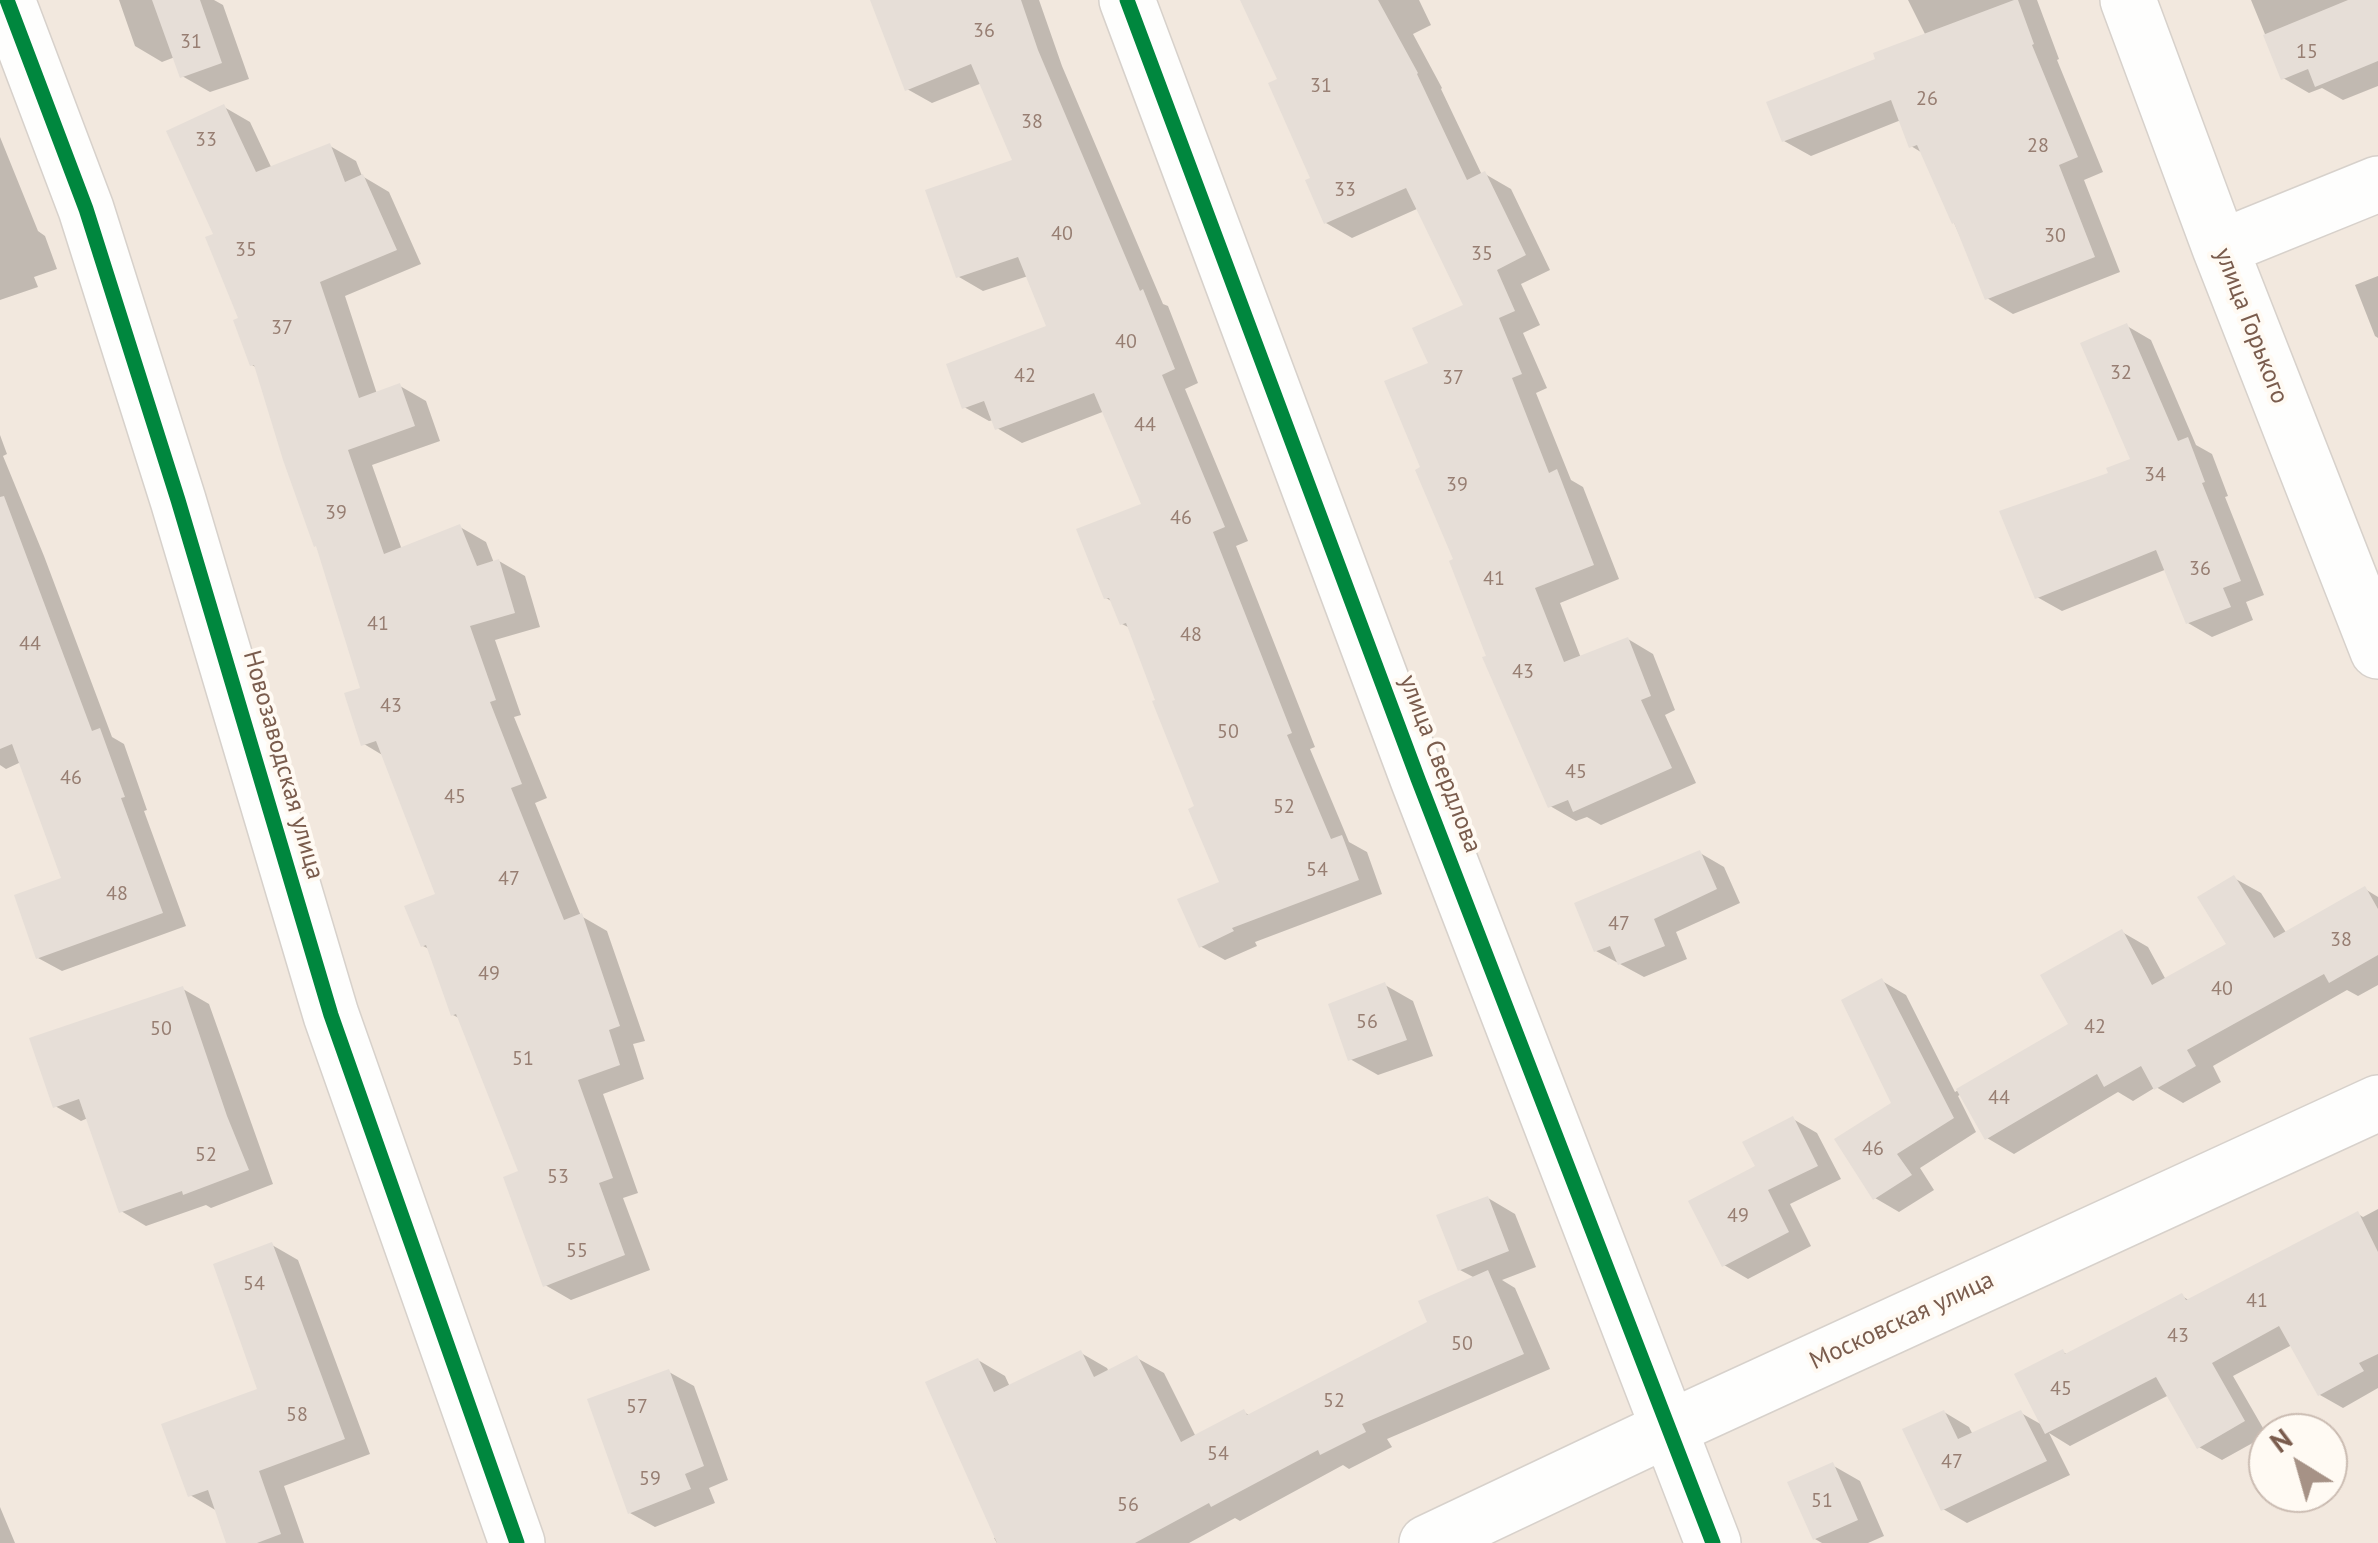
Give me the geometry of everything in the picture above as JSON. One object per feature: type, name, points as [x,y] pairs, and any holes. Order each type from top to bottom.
[{"type":"street","name":"Новозаводская улица","points":[[6,0],[92,227],[178,500],[330,1015],[518,1543]]},
{"type":"street","name":"улица Свердлова","points":[[1127,0],[1426,797],[1713,1543]]},
{"type":"street","name":"улица Горького","points":[[2128,0],[2220,248],[2378,651]]},
{"type":"street","points":[[2220,248],[2378,184]]},
{"type":"street","name":"Московская улица","points":[[1428,1543],[2378,1103]]},
{"type":"shaded area","points":[[0,0],[2378,0],[2378,1543],[0,1543]]},
{"type":"building","points":[[152,0],[200,0],[222,63],[180,78]]},
{"type":"building","points":[[870,0],[1021,0],[1038,50],[1175,369],[1162,375],[1225,527],[1213,532],[1292,733],[1287,735],[1331,839],[1342,835],[1359,880],[1232,928],[1234,931],[1199,948],[1177,899],[1219,882],[1188,809],[1194,806],[1126,623],[1120,625],[1109,598],[1104,599],[1076,529],[1141,504],[1094,393],[995,430],[984,401],[962,409],[946,364],[1046,326],[1018,257],[956,278],[925,190],[1012,160],[971,64],[905,91]]},
{"type":"building","points":[[1240,0],[1378,0],[1418,73],[1467,180],[1485,171],[1526,255],[1497,270],[1515,311],[1499,318],[1522,374],[1512,378],[1549,473],[1557,469],[1594,565],[1535,588],[1564,662],[1628,637],[1651,696],[1641,700],[1672,768],[1573,812],[1568,800],[1548,808],[1482,657],[1486,656],[1449,561],[1453,559],[1415,470],[1420,467],[1384,381],[1428,363],[1412,328],[1463,305],[1406,188],[1324,224],[1305,180],[1310,178],[1268,83],[1277,79]]},
{"type":"building","points":[[2018,0],[2078,157],[2059,165],[2095,257],[1985,300],[1954,223],[1917,145],[1909,148],[1891,100],[1782,142],[1766,102],[1875,59],[1873,53]]},
{"type":"building","points":[[2348,0],[2378,0],[2378,61],[2315,87],[2308,69],[2281,80],[2263,35]]},
{"type":"building","points":[[224,104],[256,172],[330,143],[345,182],[363,174],[397,250],[320,282],[359,398],[400,383],[415,426],[348,450],[384,554],[460,524],[477,566],[499,559],[515,613],[470,626],[496,700],[490,702],[522,784],[511,788],[564,920],[582,913],[620,1026],[609,1030],[620,1065],[578,1080],[613,1178],[599,1183],[625,1255],[543,1287],[503,1177],[518,1171],[456,1014],[451,1016],[426,945],[421,947],[404,906],[435,894],[376,741],[361,746],[344,693],[360,688],[316,546],[283,460],[254,365],[250,366],[233,320],[238,318],[205,237],[213,234],[166,131]]},
{"type":"building","points":[[2127,323],[2178,441],[2188,437],[2241,581],[2223,588],[2231,607],[2186,624],[2156,550],[2035,599],[1999,511],[2108,473],[2106,468],[2130,459],[2080,343]]},
{"type":"building","points":[[4,496],[92,731],[100,728],[163,913],[36,959],[14,895],[61,878],[12,744],[0,749],[0,497]]},
{"type":"building","points":[[1700,850],[1717,889],[1654,919],[1665,946],[1618,965],[1610,946],[1594,952],[1574,903]]},
{"type":"building","points":[[2234,875],[2274,938],[2365,886],[2378,909],[2378,955],[2329,983],[2324,974],[2187,1050],[2196,1066],[2154,1090],[2141,1066],[2104,1087],[2097,1074],[1985,1140],[1956,1089],[2068,1024],[2040,975],[2122,929],[2152,985],[2226,944],[2197,897]]},
{"type":"building","points":[[1882,978],[1954,1118],[1897,1154],[1912,1175],[1873,1200],[1834,1139],[1891,1103],[1841,1000]]},
{"type":"building","points":[[1385,982],[1407,1040],[1348,1061],[1328,1004]]},
{"type":"building","points":[[183,986],[249,1170],[183,1195],[182,1191],[119,1213],[79,1099],[53,1108],[29,1038]]},
{"type":"building","points":[[1793,1116],[1818,1166],[1768,1190],[1789,1232],[1722,1267],[1688,1201],[1755,1166],[1742,1142]]},
{"type":"building","points":[[1488,1196],[1509,1251],[1458,1271],[1436,1215]]},
{"type":"building","points":[[2358,1211],[2378,1252],[2378,1354],[2359,1363],[2364,1371],[2318,1396],[2279,1326],[2212,1363],[2245,1421],[2197,1449],[2156,1377],[2045,1434],[2014,1374],[2063,1349],[2065,1354],[2182,1293],[2186,1300]]},
{"type":"building","points":[[272,1242],[345,1439],[259,1471],[281,1534],[257,1543],[226,1543],[208,1490],[188,1497],[161,1424],[257,1389],[213,1264]]},
{"type":"building","points":[[1488,1270],[1524,1354],[1362,1424],[1366,1432],[1320,1455],[1318,1450],[1135,1543],[997,1543],[925,1382],[978,1358],[994,1392],[1081,1350],[1094,1377],[1137,1355],[1181,1442],[1244,1409],[1247,1415],[1427,1322],[1418,1301]]},
{"type":"building","points":[[669,1369],[704,1466],[685,1474],[691,1489],[628,1514],[587,1399]]},
{"type":"building","points":[[1944,1410],[1958,1439],[2021,1410],[2047,1461],[1941,1511],[1902,1429]]},
{"type":"building","points":[[1833,1462],[1858,1520],[1813,1540],[1787,1482]]},
{"type":"cycle path","points":[[7,0],[86,209],[178,500],[331,1015],[517,1543]]},
{"type":"cycle path","points":[[1127,0],[1418,779],[1713,1543]]}]
